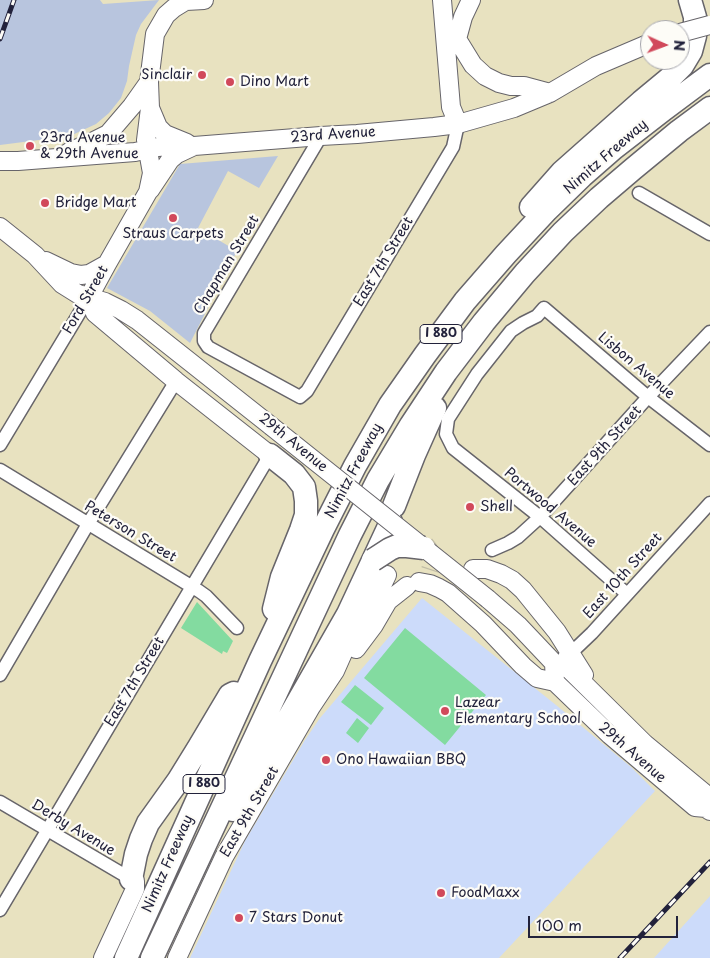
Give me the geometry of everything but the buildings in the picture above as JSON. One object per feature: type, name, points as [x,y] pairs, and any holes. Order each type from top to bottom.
[{"type":"highway","points":[[425,355],[464,281],[562,172],[682,66],[691,51],[695,36],[695,16],[690,0]]},
{"type":"highway","name":"Nimitz Freeway","points":[[126,958],[247,688],[323,529],[355,466],[390,405],[465,301],[554,203],[614,148],[710,75]]},
{"type":"highway","name":"Nimitz Freeway","points":[[152,958],[350,535],[378,480],[410,425],[466,346],[513,287],[557,239],[632,169],[678,131],[710,108]]},
{"type":"highway","points":[[632,169],[710,122]]},
{"type":"highway","points":[[382,569],[392,514],[414,455],[466,346]]},
{"type":"highway","points":[[260,661],[282,577],[306,515],[304,488],[294,474],[270,455]]},
{"type":"highway","points":[[208,836],[240,803],[348,614],[382,569],[390,549],[397,546],[424,548]]},
{"type":"highway","points":[[131,879],[138,846],[148,823],[178,781],[230,694],[247,688]]},
{"type":"main road","points":[[186,1],[204,0]]},
{"type":"main road","points":[[442,0],[451,107],[458,124]]},
{"type":"main road","name":"East 7th Street","points":[[454,0],[462,106],[458,124]]},
{"type":"main road","points":[[471,0],[463,17],[457,38],[473,65],[485,76],[499,83],[511,86],[524,86],[550,93]]},
{"type":"main road","name":"Ford Street","points":[[89,297],[148,192],[152,173],[146,140],[150,108],[149,82],[155,34],[166,15],[186,1]]},
{"type":"main road","points":[[690,30],[710,25]]},
{"type":"main road","name":"23rd Avenue","points":[[0,161],[68,158],[135,152],[169,146],[194,146],[357,134],[458,124],[514,108],[550,93],[596,66],[640,47]]},
{"type":"main road","points":[[56,158],[108,134],[132,106],[149,82]]},
{"type":"main road","points":[[150,108],[158,127],[166,134],[194,146]]},
{"type":"main road","points":[[148,192],[170,160],[177,154],[194,146]]},
{"type":"main road","points":[[0,167],[18,161]]},
{"type":"main road","name":"29th Avenue","points":[[0,227],[34,255],[62,284],[78,294],[105,302],[137,320],[271,426],[392,514],[424,548],[518,625],[554,663],[567,667],[652,750],[703,792],[708,810],[695,807],[648,768],[610,735],[555,682]]},
{"type":"main road","points":[[34,255],[71,273],[81,275],[89,274],[107,264]]},
{"type":"main road","name":"29th Avenue","points":[[89,297],[95,313],[176,381],[270,455]]},
{"type":"main road","points":[[382,569],[400,584],[419,579],[448,593],[483,624],[537,678],[555,682],[554,663]]},
{"type":"main road","name":"East 9th Street","points":[[177,958],[224,857],[311,707],[335,671],[347,644],[377,597],[382,569]]},
{"type":"main road","points":[[473,569],[487,569],[501,574],[512,580],[523,590],[557,632],[597,697]]},
{"type":"main road","name":"East 9th Street","points":[[335,671],[356,650],[388,601],[419,579]]},
{"type":"main road","points":[[103,958],[135,889],[136,885],[131,879]]},
{"type":"street","name":"East 7th Street","points":[[300,397],[307,391],[453,147],[458,124]]},
{"type":"street","name":"Chapman Street","points":[[300,397],[208,347],[204,341],[204,333],[320,136]]},
{"type":"street","points":[[639,192],[710,234]]},
{"type":"street","name":"Ford Street","points":[[0,444],[89,297]]},
{"type":"street","name":"Lisbon Avenue","points":[[453,448],[446,434],[448,419],[477,374],[511,330],[537,316],[544,308],[648,397],[710,445]]},
{"type":"street","name":"East 9th Street","points":[[492,550],[518,537],[540,517],[648,397],[710,332]]},
{"type":"street","points":[[0,676],[88,524],[176,381]]},
{"type":"street","name":"Portwood Avenue","points":[[453,448],[540,517],[627,594]]},
{"type":"street","name":"East 7th Street","points":[[0,910],[270,455]]},
{"type":"street","name":"Peterson Street","points":[[0,470],[206,596],[237,628]]},
{"type":"street","name":"East 10th Street","points":[[554,663],[571,653],[592,633],[710,503]]},
{"type":"street","name":"Derby Avenue","points":[[0,802],[131,879]]},
{"type":"shaded area","points":[[0,0],[100,0],[103,4],[159,0],[141,24],[136,35],[127,81],[121,98],[109,113],[96,124],[70,136],[0,145]]},
{"type":"shaded area","points":[[278,156],[259,188],[228,171],[198,228],[237,251],[190,343],[150,311],[107,288],[180,164]]},
{"type":"shaded area","points":[[422,598],[631,767],[655,791],[499,958],[190,958],[245,841],[305,740],[320,718]]},
{"type":"shaded area","points":[[710,896],[710,958],[654,958]]},
{"type":"green space","points":[[197,602],[233,641],[227,653],[223,651],[222,654],[181,628]]},
{"type":"green space","points":[[405,628],[486,695],[445,745],[364,678]]},
{"type":"green space","points":[[355,685],[384,708],[371,725],[341,702]]},
{"type":"green space","points":[[357,718],[369,728],[358,743],[346,733]]},
{"type":"tunnel","points":[[425,544],[432,557],[430,570]]},
{"type":"railway","points":[[0,39],[14,0]]},
{"type":"railway","points":[[620,958],[710,862]]},
{"type":"place","name":"Sinclair","points":[[202,75]]},
{"type":"place","name":"Dino Mart","points":[[230,82]]},
{"type":"place","name":"23rd Avenue & 29th Avenue","points":[[30,146]]},
{"type":"place","name":"Bridge Mart","points":[[45,203]]},
{"type":"place","name":"Straus Carpets","points":[[173,218]]},
{"type":"place","name":"Shell","points":[[470,507]]},
{"type":"place","name":"Lazear Elementary School","points":[[445,711]]},
{"type":"place","name":"Ono Hawaiian BBQ","points":[[326,760]]},
{"type":"place","name":"FoodMaxx","points":[[441,893]]},
{"type":"place","name":"7 Stars Donut","points":[[239,918]]}]
